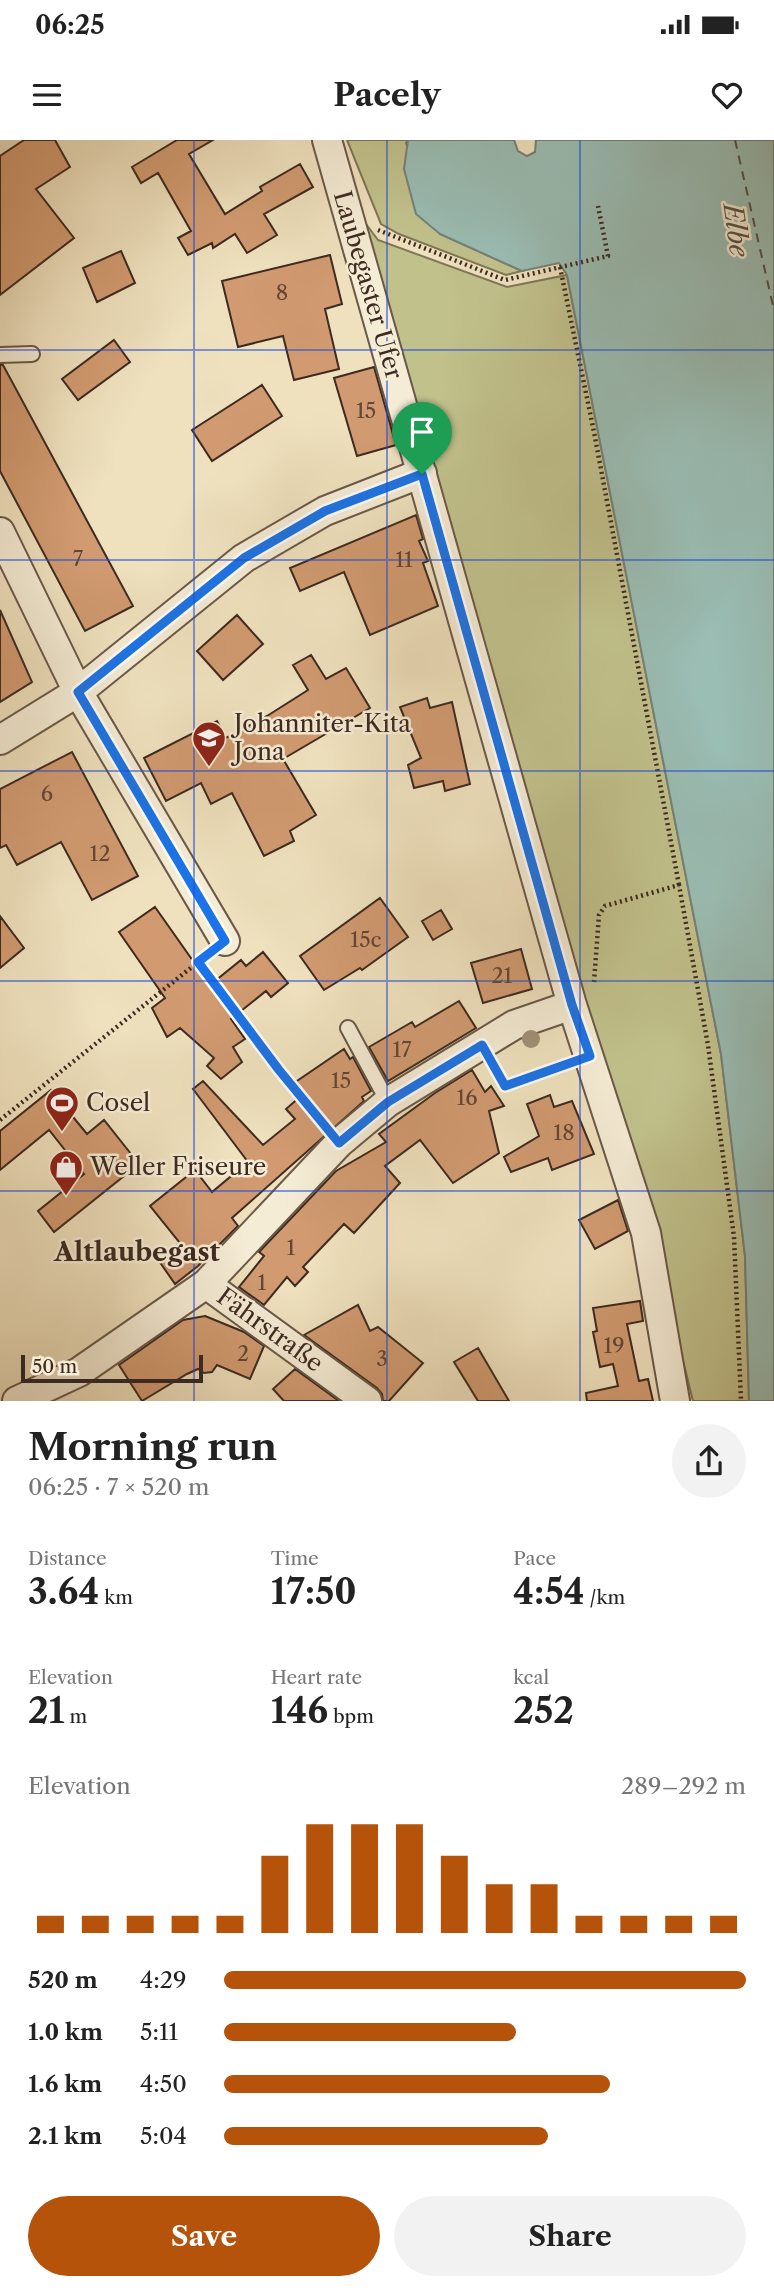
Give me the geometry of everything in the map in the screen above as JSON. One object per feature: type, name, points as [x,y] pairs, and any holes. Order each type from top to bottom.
[{"type":"street","name":"Laubegaster Ufer","points":[[327,140],[572,1005],[646,1233],[675,1401]]},
{"type":"street","points":[[0,740],[78,692],[244,558],[325,511],[422,474]]},
{"type":"street","points":[[0,532],[78,692],[225,941]]},
{"type":"street","points":[[17,1401],[79,1372],[206,1284],[339,1143],[388,1102],[514,1025],[572,1005]]},
{"type":"street","name":"Fährstraße","points":[[206,1284],[367,1401]]},
{"type":"lane","points":[[0,355],[32,354]]},
{"type":"lane","points":[[348,1028],[388,1102]]},
{"type":"path","points":[[374,220],[379,231],[505,280],[608,256],[598,206]]},
{"type":"path","points":[[561,267],[708,1045],[734,1237],[741,1401]]},
{"type":"path","points":[[594,984],[599,915],[605,906],[679,885]]},
{"type":"path","points":[[0,1120],[225,941]]},
{"type":"path","points":[[198,962],[279,1070],[339,1143]]},
{"type":"path","points":[[482,1045],[505,1086],[590,1056]]},
{"type":"green space","points":[[347,140],[408,140],[406,143],[440,234],[522,271],[506,275],[399,234],[381,224]]},
{"type":"green space","points":[[366,224],[378,240],[507,287],[567,275],[721,1054],[745,1256],[749,1401],[693,1401],[651,1231],[431,465]]},
{"type":"water","name":"Elbe","points":[[408,140],[514,140],[518,151],[527,156],[535,152],[536,140],[774,140],[774,1401],[749,1401],[745,1256],[721,1054],[567,275],[559,263],[522,271],[440,234],[416,214],[404,169]]},
{"type":"building","points":[[24,140],[55,140],[70,167],[36,189],[74,238],[0,295],[0,156]]},
{"type":"building","points":[[177,140],[213,140],[189,154],[225,214],[262,191],[260,187],[300,164],[313,187],[264,214],[277,235],[247,253],[235,234],[213,248],[212,243],[188,255],[178,238],[191,231],[158,173],[141,183],[132,167]]},
{"type":"building","points":[[121,251],[135,283],[97,302],[83,268]]},
{"type":"building","points":[[330,255],[342,304],[325,309],[339,369],[294,380],[283,336],[238,347],[222,281]]},
{"type":"building","points":[[114,340],[130,362],[78,400],[62,379]]},
{"type":"building","points":[[0,365],[3,365],[133,606],[85,631],[0,471]]},
{"type":"building","points":[[374,367],[396,445],[357,456],[334,378]]},
{"type":"building","points":[[262,385],[282,416],[212,461],[192,430]]},
{"type":"building","points":[[416,515],[423,539],[419,541],[428,561],[423,563],[438,606],[370,635],[344,572],[300,591],[290,568]]},
{"type":"building","points":[[0,610],[32,682],[0,702]]},
{"type":"building","points":[[237,615],[263,644],[223,680],[197,651]]},
{"type":"building","points":[[311,655],[326,679],[346,668],[370,708],[283,759],[316,815],[290,831],[294,841],[264,856],[232,793],[211,804],[201,783],[166,801],[144,758],[217,721],[226,738],[267,716],[308,690],[293,665]]},
{"type":"building","points":[[427,698],[430,708],[452,702],[470,784],[445,791],[443,781],[414,788],[408,765],[421,758],[400,707]]},
{"type":"building","points":[[72,752],[138,876],[92,900],[61,842],[17,865],[6,845],[0,848],[0,789]]},
{"type":"building","points":[[380,898],[408,937],[362,970],[360,968],[324,990],[300,956]]},
{"type":"building","points":[[155,907],[210,985],[241,960],[246,966],[263,952],[288,983],[271,997],[266,991],[231,1019],[245,1039],[233,1047],[242,1062],[221,1079],[207,1066],[214,1058],[180,1028],[167,1037],[152,1008],[165,998],[119,932]]},
{"type":"building","points":[[441,910],[452,929],[433,940],[422,921]]},
{"type":"building","points":[[0,916],[24,948],[0,968]]},
{"type":"building","points":[[521,949],[532,989],[483,1003],[471,963]]},
{"type":"building","points":[[459,1001],[476,1028],[388,1081],[369,1047],[412,1022],[415,1027]]},
{"type":"building","points":[[344,1049],[350,1059],[353,1057],[371,1091],[362,1097],[364,1101],[232,1218],[238,1226],[198,1266],[175,1284],[159,1261],[180,1243],[150,1206],[195,1170],[212,1192],[248,1162],[193,1089],[203,1081],[263,1145],[295,1119],[286,1109],[302,1095],[294,1083]]},
{"type":"building","points":[[472,1070],[485,1092],[491,1086],[504,1106],[489,1111],[499,1153],[453,1183],[420,1140],[385,1166],[400,1183],[354,1233],[344,1224],[303,1267],[308,1272],[295,1286],[287,1277],[264,1305],[239,1287],[264,1256],[259,1252],[336,1171],[386,1142],[379,1134]]},
{"type":"building","points":[[51,1090],[87,1134],[104,1120],[139,1164],[54,1232],[38,1211],[84,1174],[49,1130],[0,1170],[0,1131]]},
{"type":"building","points":[[550,1095],[554,1107],[572,1101],[594,1154],[552,1170],[548,1158],[511,1172],[504,1157],[539,1136],[527,1104]]},
{"type":"building","points":[[618,1200],[628,1231],[595,1249],[579,1220]]},
{"type":"building","points":[[640,1301],[643,1321],[627,1324],[639,1381],[648,1379],[653,1401],[587,1401],[586,1393],[618,1386],[613,1364],[600,1367],[593,1332],[597,1331],[593,1308]]},
{"type":"building","points":[[358,1305],[370,1331],[378,1327],[423,1363],[389,1401],[383,1401],[377,1388],[304,1335]]},
{"type":"building","points":[[205,1316],[244,1332],[264,1346],[250,1379],[217,1365],[212,1372],[204,1373],[198,1369],[187,1374],[142,1401],[119,1365],[183,1320]]},
{"type":"building","points":[[478,1348],[509,1401],[478,1401],[454,1362]]},
{"type":"building","points":[[295,1369],[339,1401],[284,1401],[273,1389]]},
{"type":"ferry route","points":[[735,140],[774,310]]},
{"type":"place","name":"Johanniter-Kita Jona","points":[[209,768]]},
{"type":"place","name":"Cosel","points":[[62,1133]]},
{"type":"place","name":"Weller Friseure","points":[[66,1197]]},
{"type":"district","name":"Altlaubegast","points":[[137,1252]]},
{"type":"route","points":[[422,474],[572,1005],[590,1056],[505,1086],[482,1045],[388,1102],[339,1143],[279,1070],[198,962],[225,941],[78,692],[244,558],[325,511],[422,474]]}]
